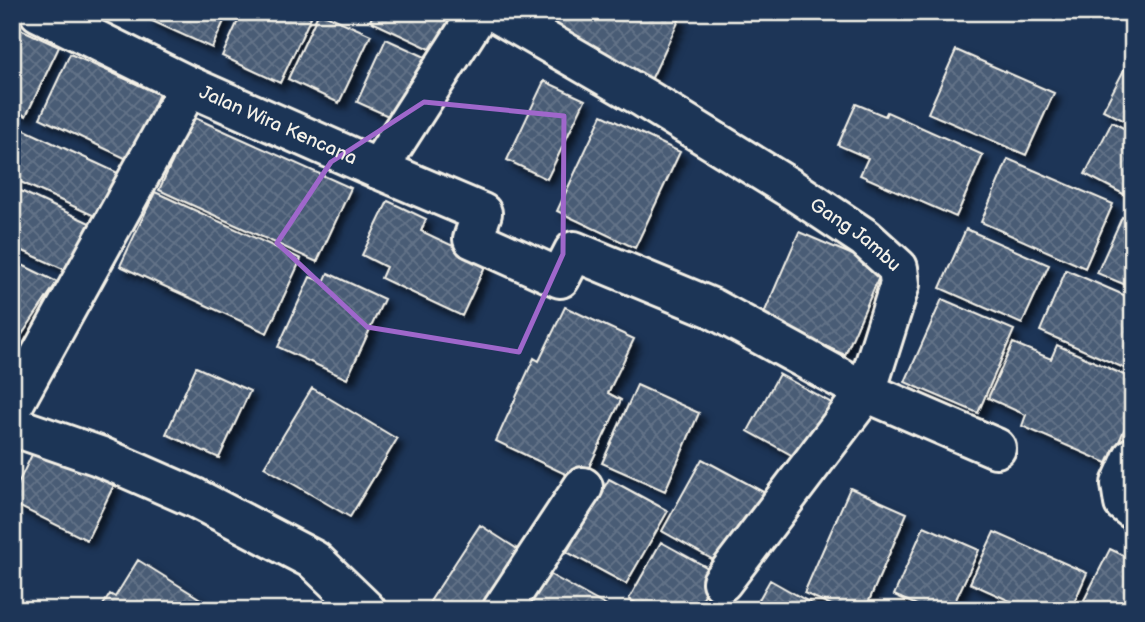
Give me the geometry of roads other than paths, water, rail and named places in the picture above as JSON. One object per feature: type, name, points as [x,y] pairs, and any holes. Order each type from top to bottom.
[{"type":"street","points":[[39,12],[190,86]]},
{"type":"street","name":"Jalan Wira Kencana","points":[[12,407],[190,86],[378,169],[479,12]]},
{"type":"street","name":"Gang Jambu","points":[[495,12],[644,97],[790,188],[864,238],[898,268],[900,284],[866,393],[722,582]]},
{"type":"street","points":[[378,169],[482,213],[473,239],[560,278],[574,251],[712,308],[866,393],[996,448]]},
{"type":"street","points":[[12,426],[99,456],[195,498],[314,561],[366,610]]},
{"type":"street","points":[[1133,457],[1121,484],[1124,503],[1133,510]]},
{"type":"street","points":[[502,610],[583,487]]}]
